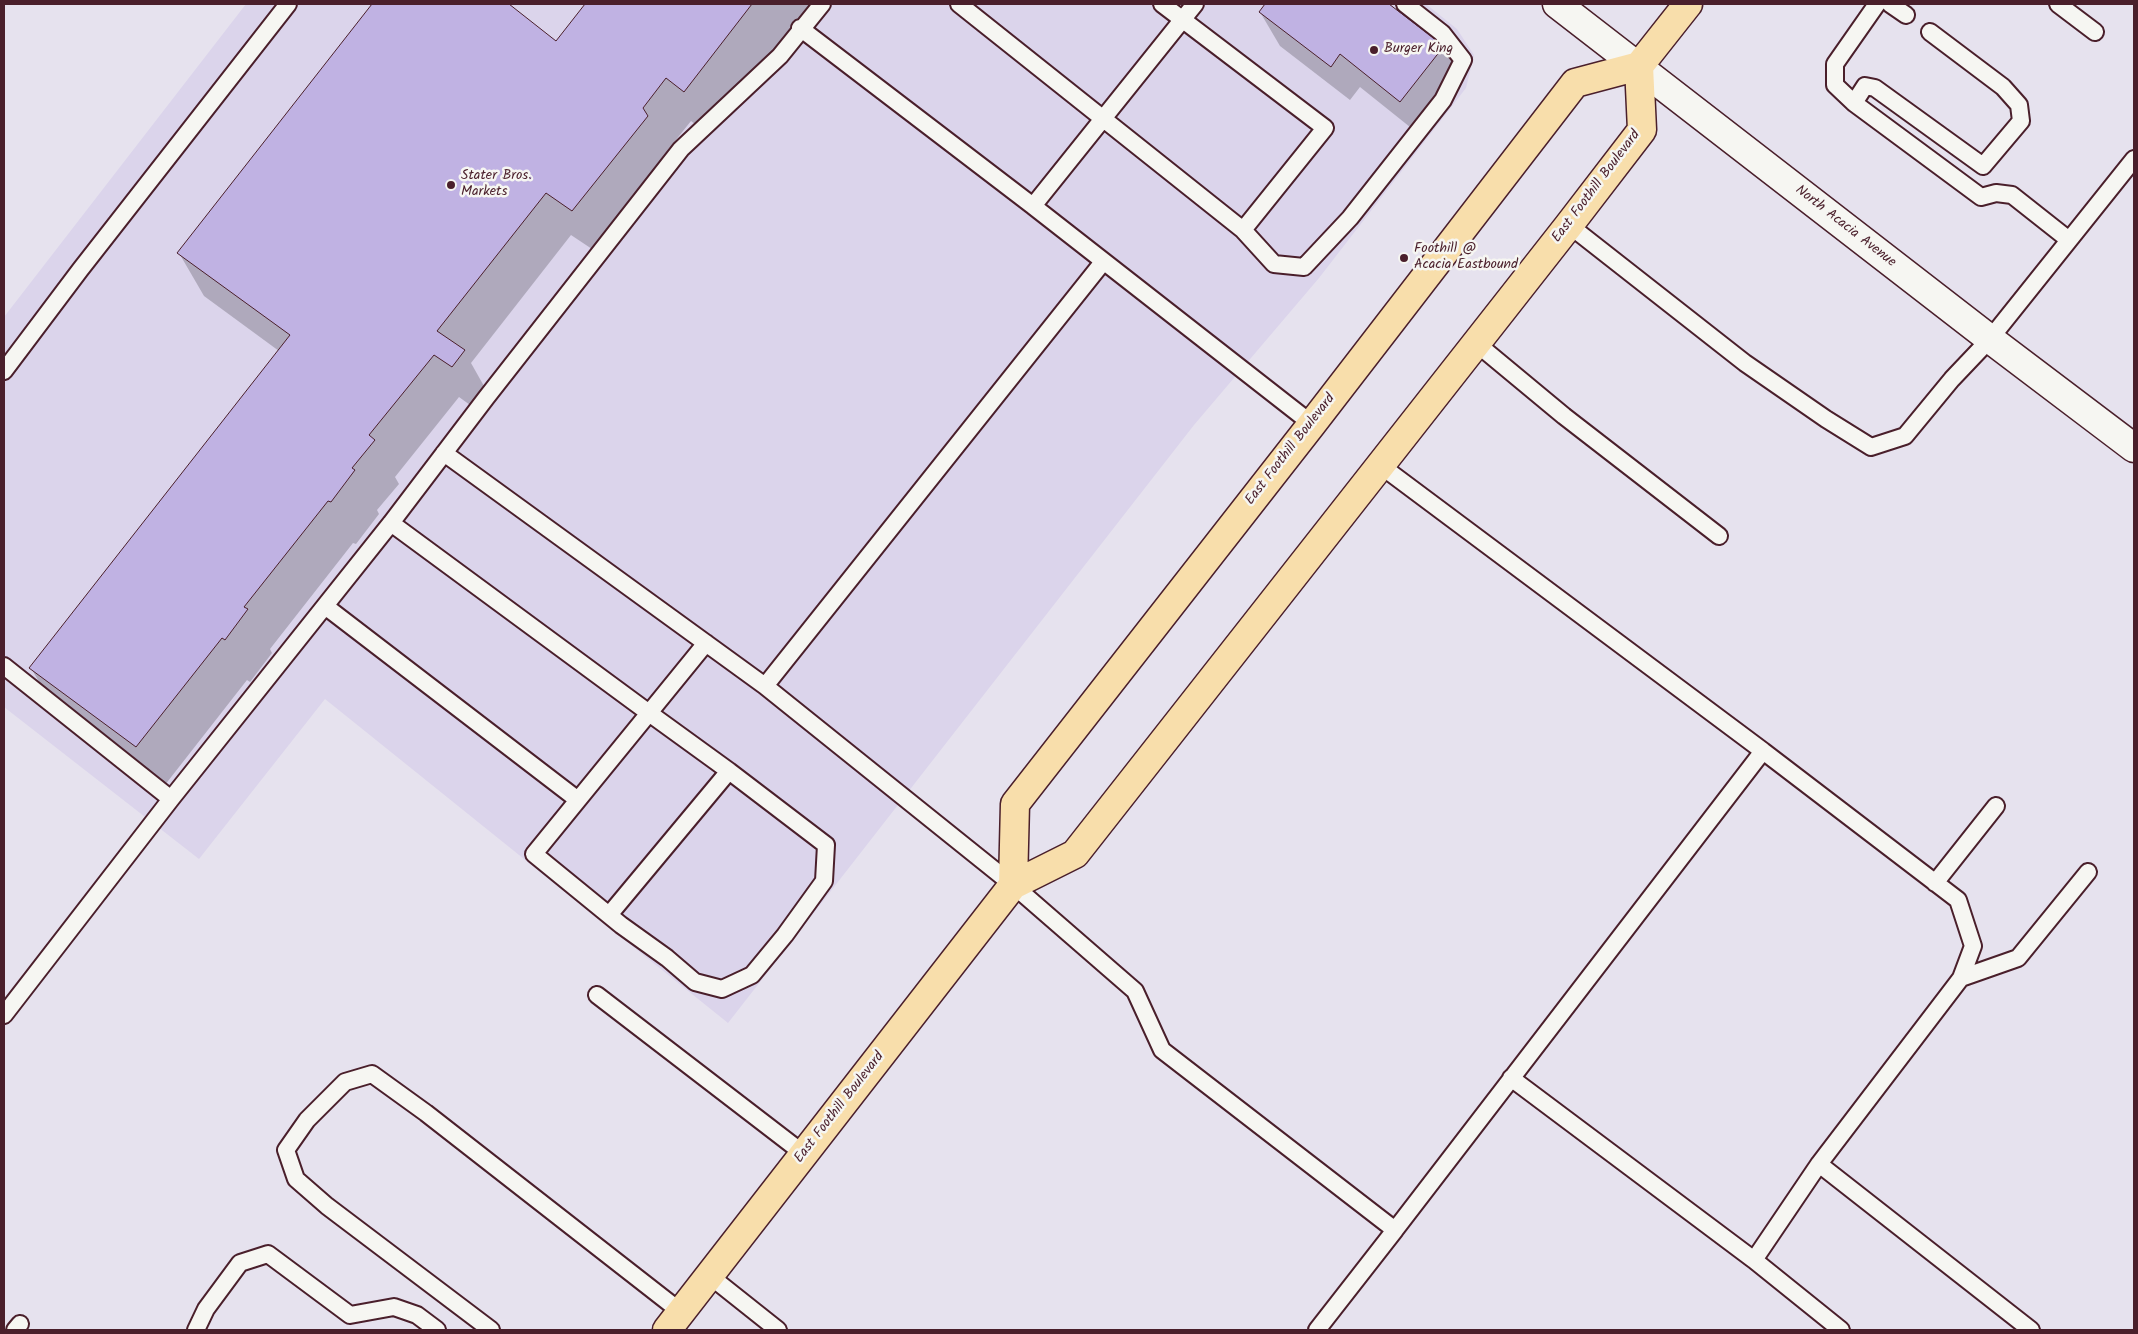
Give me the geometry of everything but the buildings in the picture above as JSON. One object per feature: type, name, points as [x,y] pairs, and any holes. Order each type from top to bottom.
[{"type":"main road","points":[[1639,66],[1688,4]]},
{"type":"main road","name":"East Foothill Boulevard","points":[[674,1321],[1013,885],[1076,854],[1569,225],[1642,130],[1639,66],[1575,83],[1015,804],[1013,885]]},
{"type":"street","name":"North Acacia Avenue","points":[[1557,4],[1990,340],[2134,448]]},
{"type":"lane","points":[[4,371],[288,4]]},
{"type":"lane","points":[[4,1015],[171,798],[391,523],[681,149],[780,56],[800,28],[822,4]]},
{"type":"lane","points":[[959,4],[1243,230],[1274,264],[1304,267],[1350,218],[1443,100],[1462,60],[1442,33],[1405,4]]},
{"type":"lane","points":[[1162,4],[1326,128],[1243,230]]},
{"type":"lane","points":[[1033,206],[1195,4]]},
{"type":"lane","points":[[1890,4],[1906,15]]},
{"type":"lane","points":[[2058,4],[2095,32]]},
{"type":"lane","points":[[1869,7],[1836,64],[1835,85],[1854,103],[1981,198],[1996,192],[2012,194],[2069,240]]},
{"type":"lane","points":[[800,28],[1033,206],[1312,424]]},
{"type":"lane","points":[[1854,103],[1864,86],[1875,88],[1983,166],[2021,121],[2019,105],[2003,87],[1930,32]]},
{"type":"lane","points":[[1569,225],[1745,363],[1826,419],[1871,447],[1905,436],[1952,379],[1990,340],[2134,159]]},
{"type":"lane","points":[[765,686],[1103,262]]},
{"type":"lane","points":[[1476,343],[1564,416],[1718,536]]},
{"type":"lane","points":[[444,453],[765,686],[1013,885],[1136,991],[1162,1050],[1395,1230]]},
{"type":"lane","points":[[1380,465],[1763,751],[1958,900],[1973,946],[1961,978],[1818,1164],[1754,1260]]},
{"type":"lane","points":[[391,523],[649,713],[729,771],[826,845],[824,881],[785,935],[752,975],[722,990],[695,982],[534,854],[649,713],[706,643]]},
{"type":"lane","points":[[325,606],[578,800]]},
{"type":"lane","points":[[4,666],[171,798]]},
{"type":"lane","points":[[1317,1330],[1763,751]]},
{"type":"lane","points":[[615,920],[729,771]]},
{"type":"lane","points":[[1935,883],[1996,806]]},
{"type":"lane","points":[[1961,978],[2018,958],[2088,872]]},
{"type":"lane","points":[[598,995],[804,1154]]},
{"type":"lane","points":[[491,1330],[327,1206],[296,1178],[286,1150],[307,1120],[345,1082],[372,1074],[426,1113],[674,1321]]},
{"type":"lane","points":[[1511,1078],[1754,1260],[1841,1330]]},
{"type":"lane","points":[[1818,1164],[2031,1330]]},
{"type":"lane","points":[[196,1330],[206,1309],[240,1263],[268,1254],[350,1315],[394,1307],[417,1315],[437,1330]]},
{"type":"lane","points":[[710,1276],[778,1330]]},
{"type":"shaded area","points":[[246,4],[1426,4],[1457,29],[1474,55],[1466,88],[1319,278],[1194,425],[728,1023],[325,699],[199,859],[4,707],[4,317]]},
{"type":"place","name":"Burger King","points":[[1374,50]]},
{"type":"place","name":"Stater Bros. Markets","points":[[451,185]]},
{"type":"place","name":"Foothill @ Acacia Eastbound","points":[[1404,258]]}]
